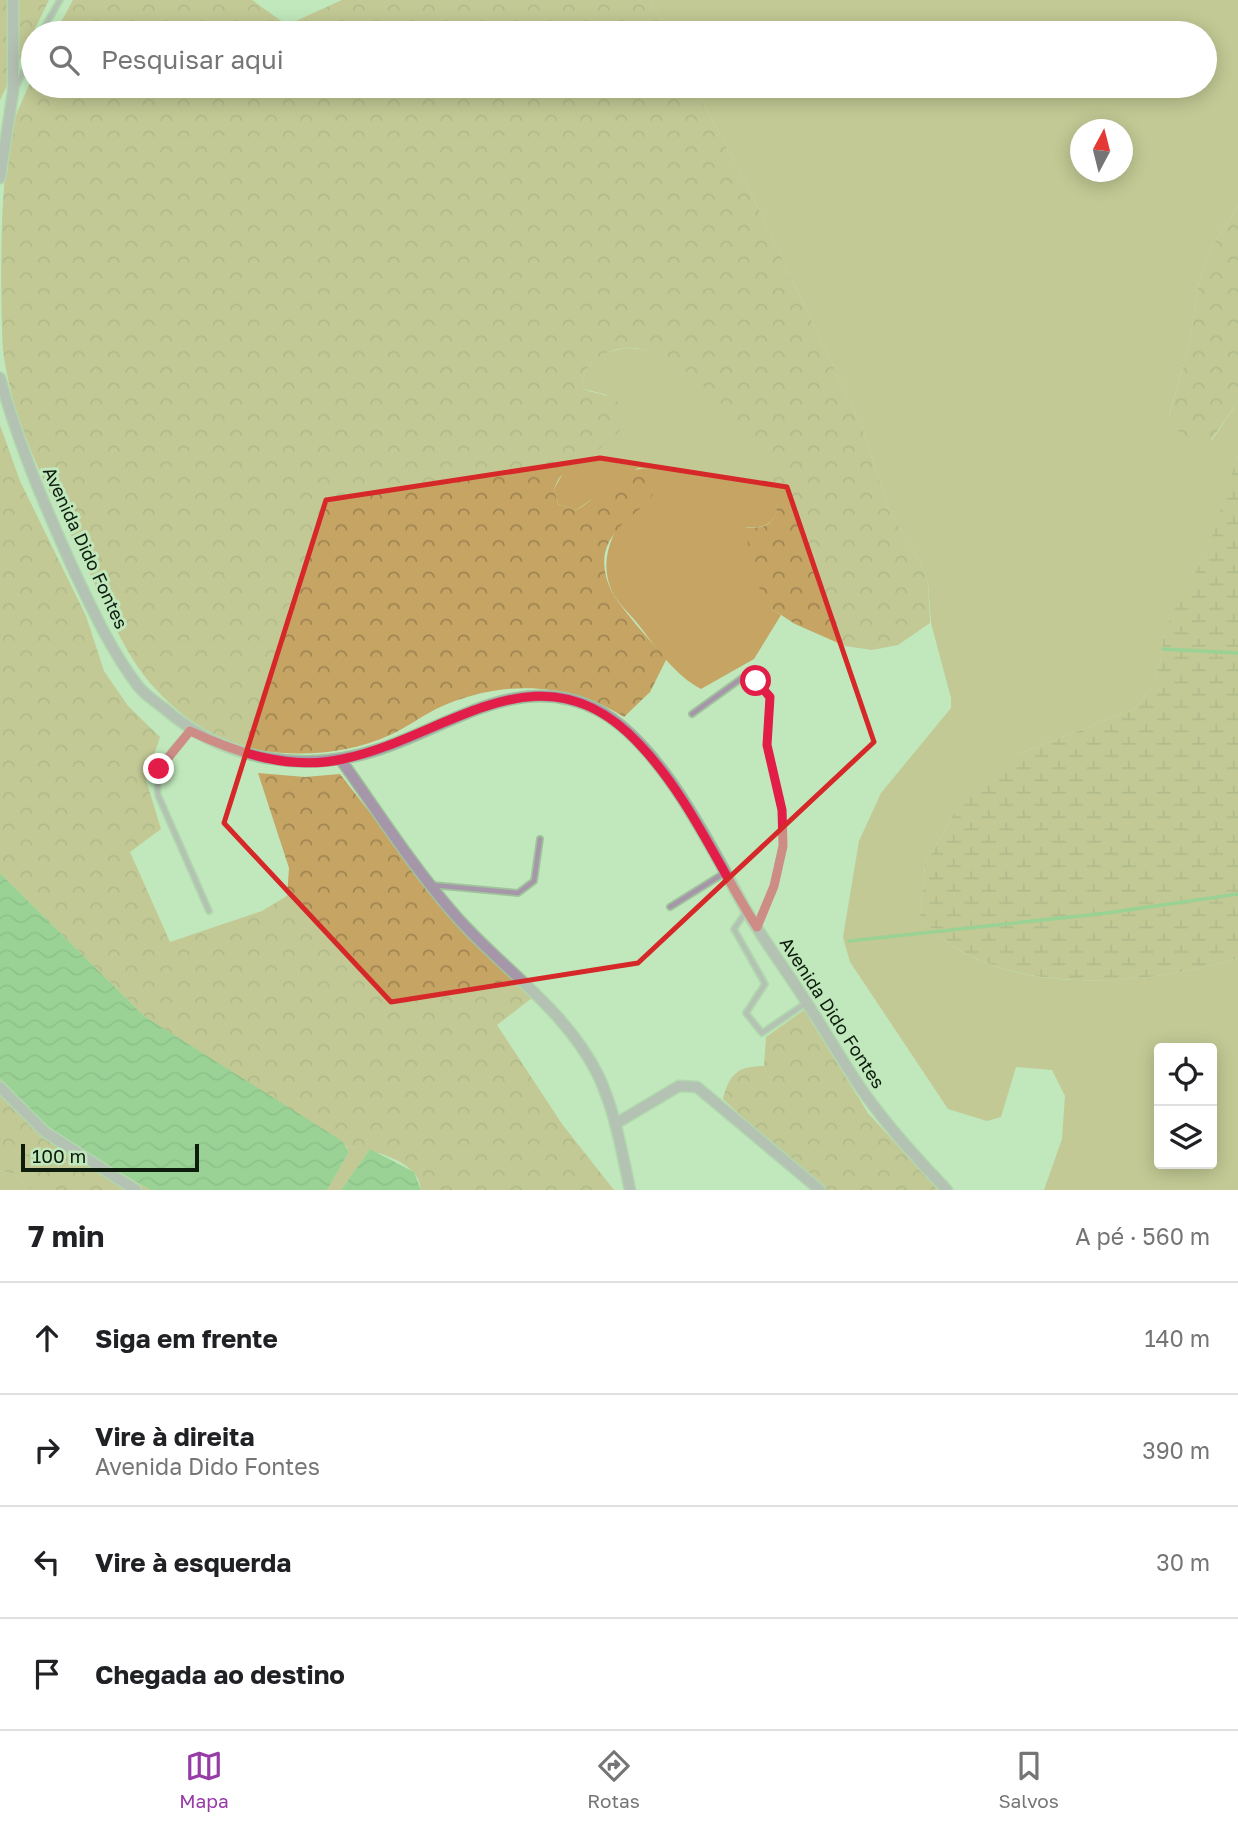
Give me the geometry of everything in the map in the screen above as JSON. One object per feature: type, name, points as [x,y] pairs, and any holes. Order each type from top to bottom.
[{"type":"street","points":[[0,178],[13,92],[13,0]]},
{"type":"street","name":"Avenida Dido Fontes","points":[[0,378],[16,435],[97,619],[139,688],[190,731],[232,751],[285,761],[341,760],[383,748],[464,712],[504,699],[549,696],[599,711],[639,743],[665,775],[727,872],[757,927],[868,1098],[947,1190]]},
{"type":"street","points":[[341,760],[454,914],[555,1014],[584,1051],[599,1078],[615,1124],[630,1190]]},
{"type":"street","points":[[615,1124],[679,1086],[697,1087],[820,1190]]},
{"type":"street","points":[[0,1087],[45,1132],[136,1190]]},
{"type":"lane","points":[[48,21],[60,0]]},
{"type":"lane","points":[[13,92],[21,75]]},
{"type":"lane","points":[[692,714],[742,678],[756,681],[770,697],[767,745],[782,810],[783,846],[774,886],[757,927]]},
{"type":"lane","points":[[190,731],[169,753],[156,780],[158,795],[209,911]]},
{"type":"lane","points":[[431,885],[518,893],[534,881],[540,839]]},
{"type":"lane","points":[[670,906],[727,872]]},
{"type":"lane","points":[[747,911],[734,929],[765,984],[746,1013],[762,1033],[807,1003]]},
{"type":"highlighted area","points":[[600,458],[787,487],[874,742],[638,963],[391,1002],[224,823],[326,500]]},
{"type":"green space","points":[[0,0],[49,0],[39,21],[21,21],[21,57],[0,100]]},
{"type":"green space","points":[[73,0],[252,0],[281,21],[62,21]]},
{"type":"green space","points":[[342,0],[651,0],[661,21],[296,21]]},
{"type":"green space","points":[[651,0],[1238,0],[1238,206],[1208,253],[1199,280],[1189,347],[1169,415],[1212,440],[1238,402],[1238,455],[1207,552],[1164,634],[1160,663],[1150,690],[1135,709],[1021,753],[954,814],[925,864],[920,916],[949,943],[985,962],[1026,974],[1069,980],[1158,976],[1238,958],[1238,1190],[1044,1190],[1062,1139],[1065,1096],[1052,1070],[1016,1067],[1001,1117],[987,1121],[948,1109],[850,962],[843,937],[859,841],[881,793],[951,708],[951,698],[931,623],[928,583],[920,562],[888,508],[862,427],[749,189],[700,98],[1217,98],[1217,21],[661,21]]},
{"type":"green space","points":[[23,98],[700,98],[749,189],[862,427],[888,508],[920,562],[928,583],[930,623],[898,645],[872,650],[845,646],[795,624],[772,609],[758,586],[744,527],[762,527],[773,520],[777,508],[772,477],[759,446],[743,424],[686,372],[654,353],[637,348],[620,349],[593,361],[585,373],[584,389],[610,397],[623,407],[626,418],[621,429],[562,475],[554,489],[558,504],[576,510],[628,473],[649,468],[656,474],[656,488],[649,500],[614,534],[606,549],[604,567],[611,590],[637,625],[667,658],[650,692],[624,717],[579,696],[532,688],[507,689],[459,700],[436,709],[396,732],[340,750],[305,754],[270,752],[238,745],[210,732],[172,706],[151,684],[124,644],[49,492],[16,409],[3,350],[1,300],[6,165],[11,132]]},
{"type":"green space","points":[[1238,206],[1238,402],[1211,440],[1196,442],[1180,434],[1169,416],[1189,347],[1199,280],[1208,253]]},
{"type":"green space","points":[[627,348],[659,353],[695,378],[722,402],[744,424],[759,445],[777,492],[778,507],[773,519],[763,526],[745,527],[772,609],[781,615],[754,659],[701,689],[675,670],[621,605],[611,589],[607,573],[607,557],[617,528],[656,475],[649,468],[638,468],[576,510],[558,504],[554,489],[607,395],[584,389],[586,372],[602,355]]},
{"type":"green space","points":[[0,425],[20,481],[86,616],[104,671],[128,706],[160,737],[146,780],[161,829],[130,852],[170,942],[262,911],[287,896],[289,868],[258,773],[305,777],[340,774],[462,931],[532,998],[497,1025],[562,1124],[614,1190],[421,1190],[412,1171],[403,1164],[380,1153],[346,1146],[144,1016],[0,873]]},
{"type":"green space","points":[[1238,455],[1238,958],[1159,976],[1070,980],[1026,974],[985,962],[949,943],[920,916],[925,864],[954,814],[978,787],[1021,753],[1135,709],[1150,690],[1160,663],[1164,634],[1175,608],[1207,552]]},
{"type":"green space","points":[[804,1010],[868,1113],[938,1190],[819,1190],[723,1099],[728,1083],[736,1073],[747,1068],[764,1066],[766,1037]]},
{"type":"green space","points":[[0,1078],[52,1134],[151,1190],[32,1190],[15,1174],[0,1171]]},
{"type":"green space","points":[[346,1146],[370,1149],[341,1190],[327,1190],[349,1152]]},
{"type":"green space","points":[[0,1171],[15,1174],[32,1190],[0,1190]]},
{"type":"water","points":[[0,873],[144,1016],[342,1141],[349,1152],[327,1190],[151,1190],[52,1134],[0,1078]]},
{"type":"water","points":[[370,1149],[414,1172],[421,1190],[341,1190]]},
{"type":"waterway","points":[[1163,649],[1238,653]]},
{"type":"waterway","points":[[849,941],[1107,913],[1238,894]]},
{"type":"route","points":[[159,769],[169,753],[190,731],[232,751],[285,761],[341,760],[383,748],[464,712],[504,699],[549,696],[578,703],[599,711],[639,743],[665,775],[727,872],[757,927],[774,886],[783,846],[782,810],[767,745],[770,697],[756,681]]}]
